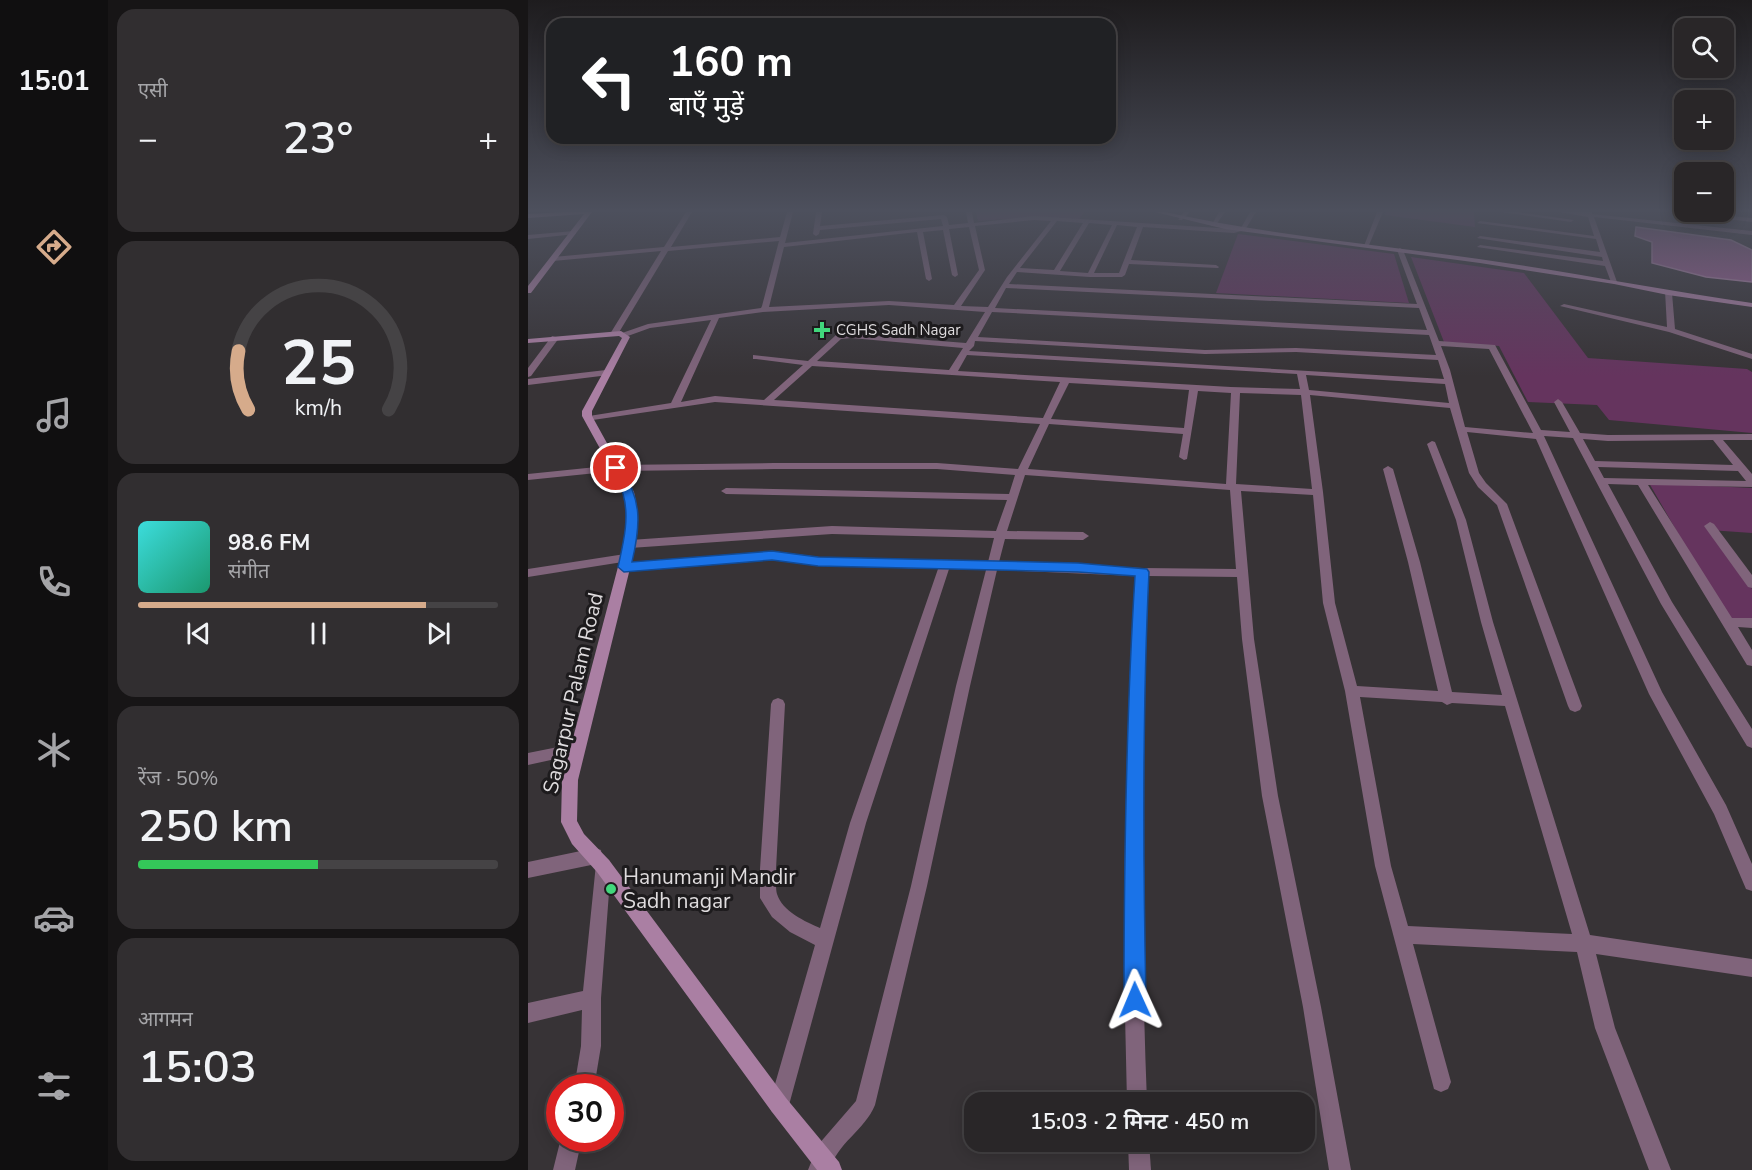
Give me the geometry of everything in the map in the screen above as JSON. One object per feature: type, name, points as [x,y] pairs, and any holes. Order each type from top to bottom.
[{"type":"street","points":[[528,291],[547,267]]},
{"type":"street","points":[[656,267],[589,405],[587,411],[589,419],[716,399],[1187,431]]},
{"type":"street","points":[[763,310],[776,267]]},
{"type":"street","points":[[926,267],[928,279]]},
{"type":"street","points":[[953,267],[955,275]]},
{"type":"street","points":[[956,307],[982,270],[981,267]]},
{"type":"street","points":[[952,373],[1005,286],[1020,267]]},
{"type":"street","points":[[1056,272],[1059,267]]},
{"type":"street","points":[[1090,274],[1094,267]]},
{"type":"street","points":[[1017,270],[1122,276],[1126,267]]},
{"type":"street","points":[[1209,267],[1216,267]]},
{"type":"street","points":[[1406,267],[1448,382],[1469,457],[1478,480],[1502,504],[1575,706]]},
{"type":"street","points":[[1516,267],[1752,305]]},
{"type":"street","points":[[1609,267],[1614,282]]},
{"type":"street","points":[[1005,286],[1420,306]]},
{"type":"street","points":[[1668,293],[1671,330]]},
{"type":"street","points":[[528,341],[621,336],[648,326],[763,310],[877,303],[1433,338],[1492,347],[1539,435],[1656,694],[1720,810],[1752,883]]},
{"type":"street","points":[[1564,306],[1671,330],[1752,357]]},
{"type":"street","points":[[675,404],[716,317]]},
{"type":"street","points":[[766,403],[835,339],[847,335],[1448,382]]},
{"type":"street","points":[[528,374],[555,339]]},
{"type":"street","points":[[970,346],[1205,352],[1296,350],[1440,358]]},
{"type":"street","points":[[756,357],[952,373],[1194,388],[1305,392],[1454,406]]},
{"type":"street","points":[[1301,372],[1318,492],[1329,603],[1352,691],[1383,866],[1441,1082]]},
{"type":"street","points":[[528,382],[606,373]]},
{"type":"street","points":[[823,1166],[865,1105],[919,886],[963,686],[1000,535],[1022,472],[1066,380]]},
{"type":"street","points":[[1184,457],[1194,388]]},
{"type":"street","points":[[1236,390],[1233,487],[1248,639],[1270,796],[1312,1007],[1340,1170]]},
{"type":"street","points":[[1558,402],[1667,604],[1752,742]]},
{"type":"street","name":"Sagarpur Palam Road","points":[[589,419],[631,499],[627,556],[570,780],[569,822],[578,839],[599,861],[823,1166]]},
{"type":"street","points":[[1461,429],[1575,436],[1752,436]]},
{"type":"street","points":[[1716,436],[1752,483]]},
{"type":"street","points":[[1432,444],[1461,520],[1470,564],[1584,943],[1605,1028],[1660,1170]]},
{"type":"street","points":[[1590,464],[1741,468]]},
{"type":"street","points":[[528,489],[531,476],[616,468],[872,466],[1022,472],[1318,492]]},
{"type":"street","points":[[1388,469],[1447,699]]},
{"type":"street","points":[[1599,481],[1752,483]]},
{"type":"street","points":[[1641,482],[1752,661]]},
{"type":"street","points":[[726,491],[1012,497]]},
{"type":"street","points":[[1710,526],[1752,584]]},
{"type":"street","points":[[528,573],[627,556],[832,530],[1083,536]]},
{"type":"street","points":[[627,556],[772,555],[818,562],[1243,573]]},
{"type":"street","points":[[779,1105],[858,823],[945,564]]},
{"type":"street","points":[[1137,1092],[1134,886],[1138,645],[1142,572]]},
{"type":"street","points":[[1728,622],[1752,623]]},
{"type":"street","points":[[1352,691],[1447,699],[1511,701]]},
{"type":"street","points":[[778,704],[768,854],[769,898],[778,911],[796,926],[824,940]]},
{"type":"street","points":[[528,759],[578,749]]},
{"type":"street","points":[[528,870],[599,861],[591,1046],[586,1074]]},
{"type":"street","points":[[1401,935],[1584,943],[1752,968]]},
{"type":"street","points":[[528,1013],[592,998]]},
{"type":"street","points":[[564,1170],[568,1152]]},
{"type":"street","points":[[1139,1152],[1140,1170]]},
{"type":"shaded area","points":[[1226,267],[1398,267],[1409,303],[1216,293]]},
{"type":"shaded area","points":[[1415,267],[1479,267],[1524,273],[1588,358],[1747,369],[1752,372],[1752,433],[1609,420],[1597,405],[1528,402],[1499,346],[1444,342]]},
{"type":"shaded area","points":[[1666,267],[1752,267],[1752,282],[1706,277]]},
{"type":"shaded area","points":[[1649,483],[1752,488],[1752,533],[1709,530],[1752,589],[1752,621],[1728,620]]},
{"type":"place","name":"CGHS Sadh Nagar","points":[[822,330]]},
{"type":"place","name":"Hanumanji Mandir Sadh nagar","points":[[611,889]]},
{"type":"route","points":[[616,468],[629,492],[632,508],[630,544],[624,567],[772,555],[818,562],[1078,568],[1142,572],[1138,645],[1134,865],[1135,1000]]}]
